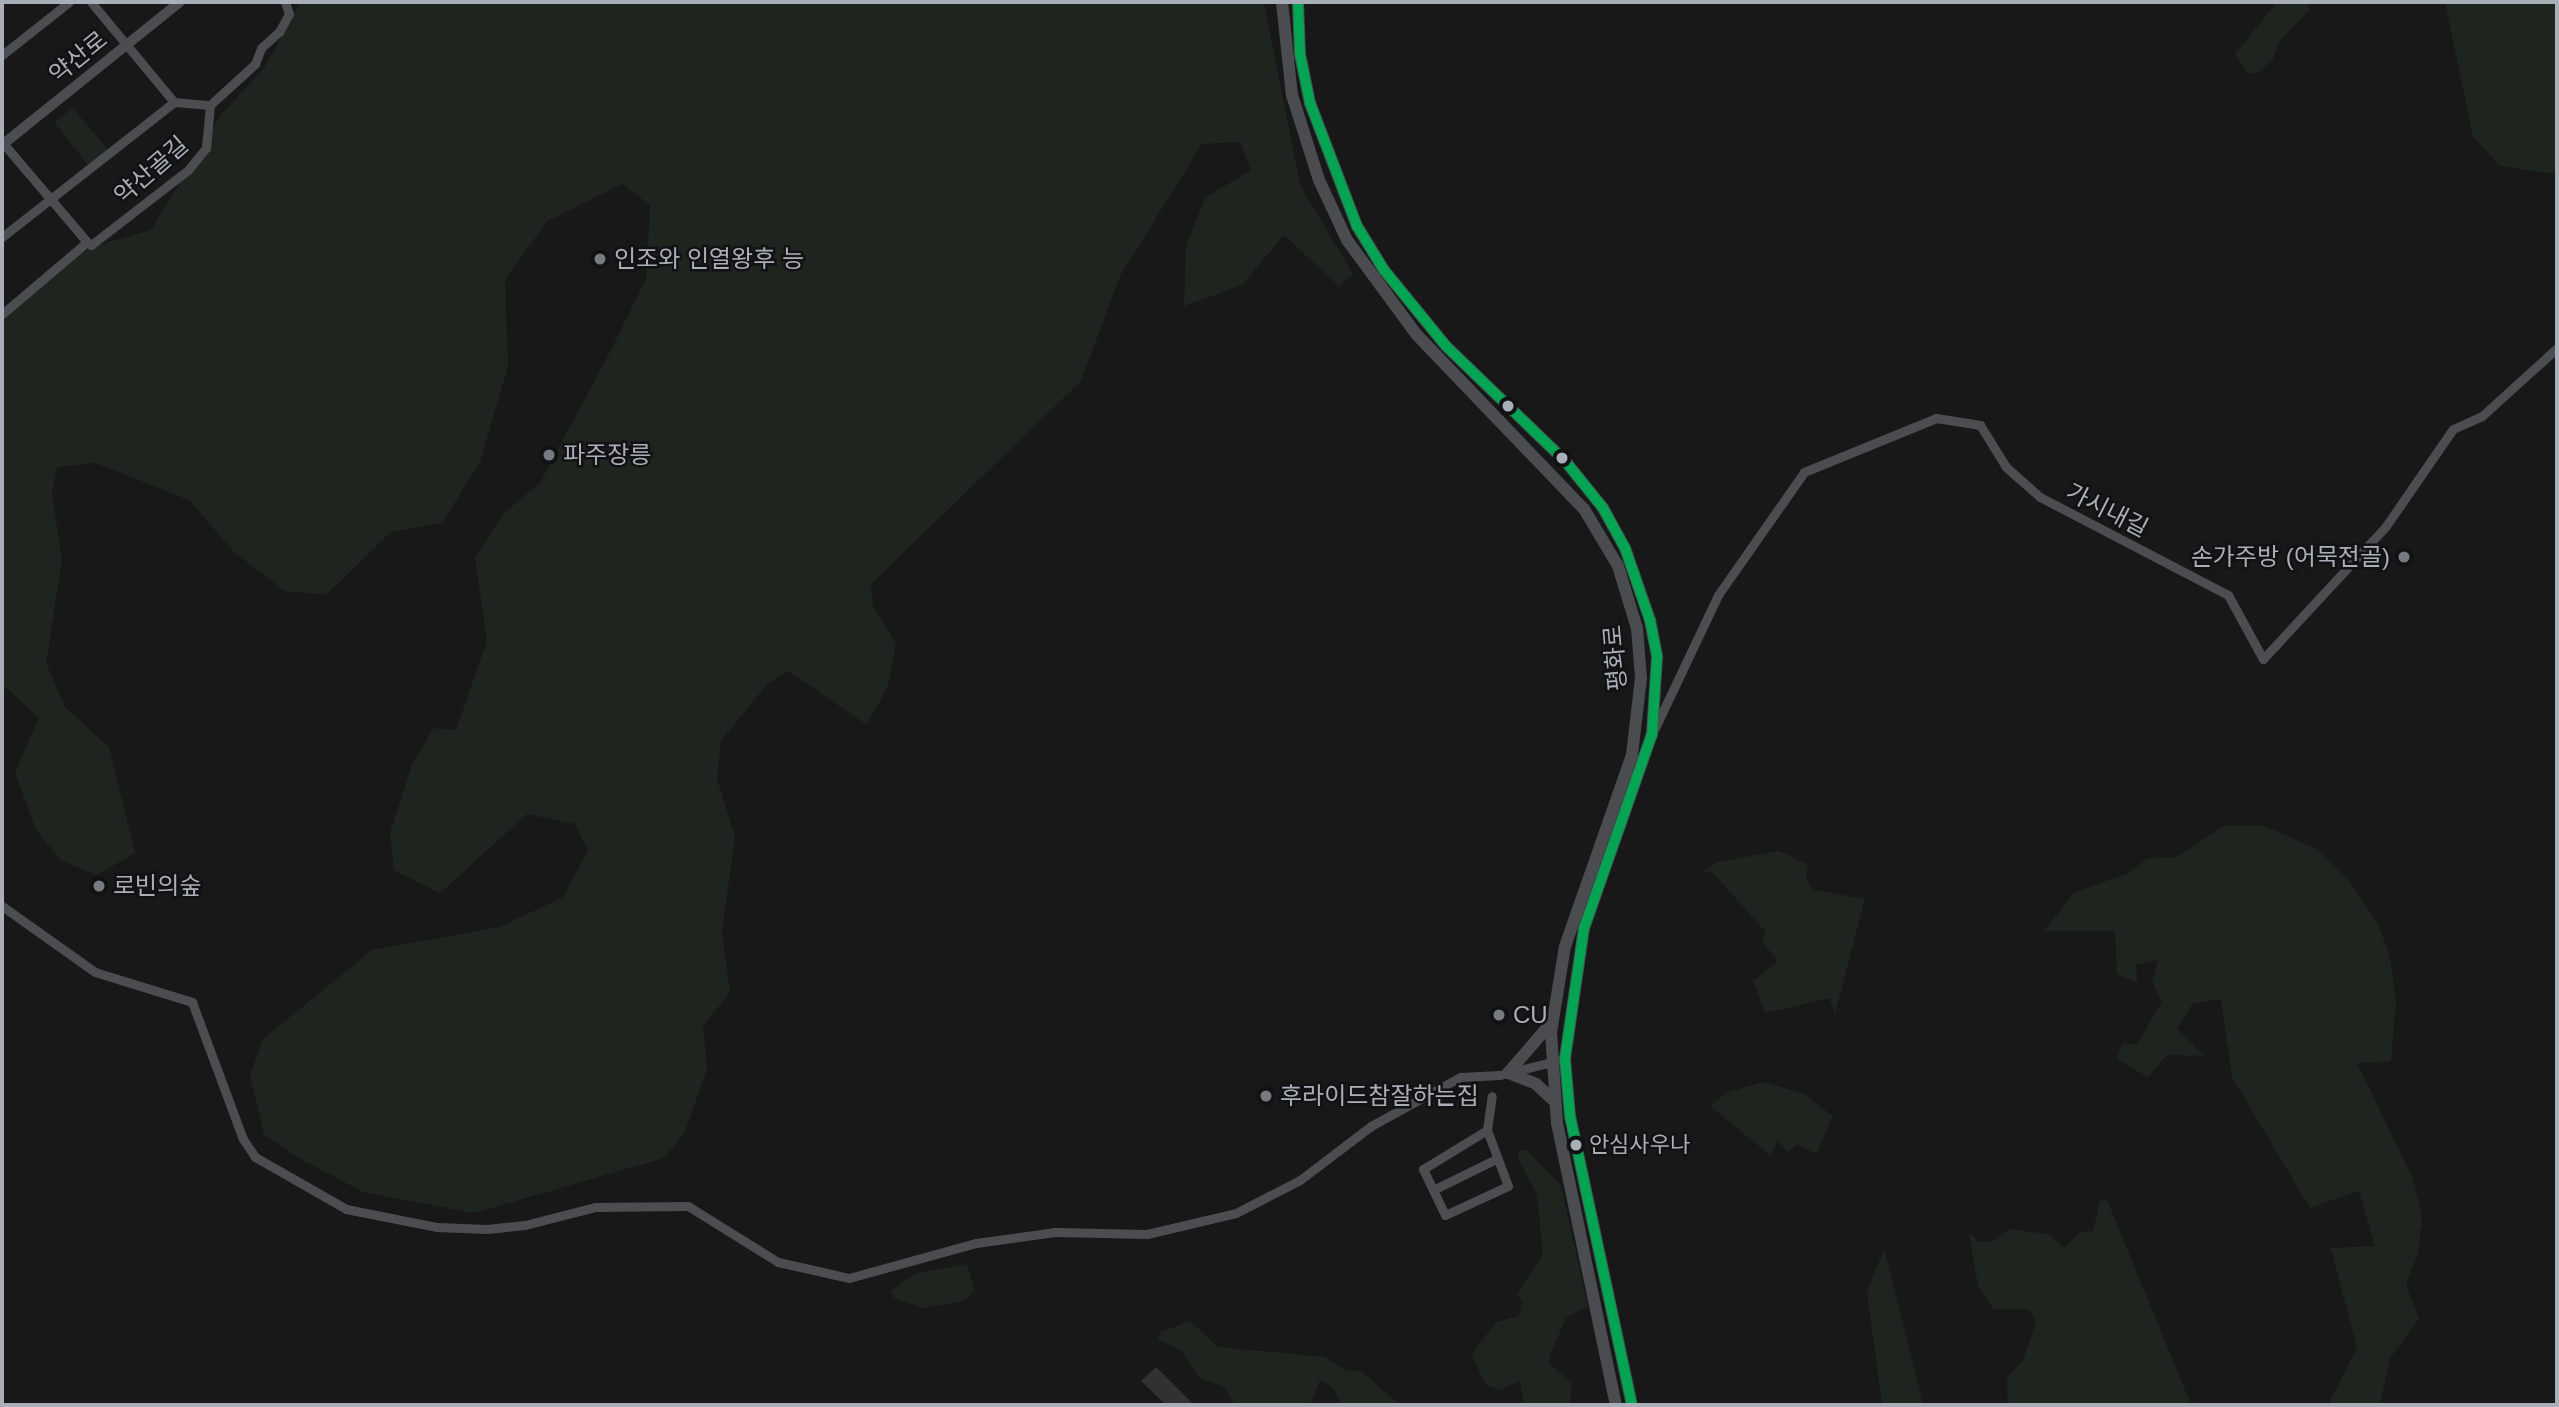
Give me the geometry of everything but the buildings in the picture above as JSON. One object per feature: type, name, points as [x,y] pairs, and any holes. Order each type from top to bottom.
[{"type":"main road","name":"평화로","points":[[1282,2],[1292,95],[1319,180],[1348,240],[1416,334],[1584,509],[1618,566],[1637,628],[1641,678],[1632,755],[1565,946],[1552,1021],[1632,1405]]},
{"type":"main road","name":"평화로","points":[[1298,2],[1300,54],[1310,103],[1357,226],[1384,270],[1446,346],[1566,462],[1603,508],[1641,585],[1657,657],[1652,734],[1584,928],[1554,1101],[1615,1405]]},
{"type":"main road","points":[[1552,1021],[1508,1073],[1536,1084],[1554,1101]]},
{"type":"street","points":[[2,55],[69,2]]},
{"type":"street","name":"약산골길","points":[[91,2],[174,102]]},
{"type":"street","name":"약산로","points":[[2,144],[180,2]]},
{"type":"street","points":[[210,105],[255,64],[261,48],[279,32],[289,14],[285,2]]},
{"type":"street","name":"약산골길","points":[[2,237],[174,102],[210,105],[206,148],[188,170],[91,244],[87,242],[2,314]]},
{"type":"street","points":[[2,144],[87,242]]},
{"type":"street","name":"가시내길","points":[[1652,734],[1718,595],[1804,472],[1936,418],[1980,425],[2006,467],[2040,497],[2228,596],[2263,659],[2386,526],[2453,429],[2482,416],[2557,348]]},
{"type":"street","points":[[2,906],[95,972],[192,1002],[243,1139],[256,1157],[346,1209],[437,1227],[487,1229],[525,1225],[595,1207],[688,1206],[778,1262],[849,1278],[976,1242],[1055,1231],[1147,1234],[1237,1213],[1300,1180],[1371,1126],[1460,1077],[1508,1073],[1559,1060]]},
{"type":"street","points":[[1487,1130],[1423,1168],[1445,1215],[1508,1186],[1487,1130],[1492,1096]]},
{"type":"street","points":[[1433,1190],[1498,1158]]},
{"type":"shaded area","points":[[301,2],[1264,2],[1300,185],[1353,274],[1339,286],[1284,235],[1242,285],[1184,306],[1186,245],[1205,198],[1251,170],[1240,142],[1202,144],[1120,276],[1081,381],[871,584],[873,607],[896,644],[888,686],[867,725],[788,671],[768,683],[721,741],[717,779],[735,837],[722,931],[730,992],[703,1026],[707,1069],[684,1134],[664,1158],[474,1213],[363,1192],[295,1156],[264,1134],[250,1075],[263,1039],[372,950],[500,927],[563,897],[588,850],[575,824],[527,814],[440,893],[394,870],[390,833],[413,762],[434,728],[456,730],[487,641],[475,558],[503,514],[540,483],[612,348],[646,279],[650,205],[622,184],[547,221],[505,280],[508,366],[480,462],[442,523],[391,532],[326,595],[285,591],[234,552],[189,500],[96,463],[57,467],[52,494],[62,560],[46,663],[65,707],[109,747],[135,853],[97,875],[62,861],[36,830],[15,772],[39,718],[2,684],[2,320],[35,281],[92,247],[151,230],[221,115],[264,68]]},
{"type":"shaded area","points":[[2277,2],[2306,2],[2310,9],[2279,42],[2273,59],[2259,72],[2249,74],[2235,54]]},
{"type":"shaded area","points":[[2445,2],[2557,2],[2557,174],[2500,166],[2473,137]]},
{"type":"shaded area","points":[[73,108],[108,150],[88,165],[54,122]]},
{"type":"shaded area","points":[[2223,826],[2264,826],[2317,849],[2351,883],[2378,924],[2390,957],[2396,1002],[2391,1061],[2357,1063],[2412,1177],[2422,1216],[2418,1253],[2406,1285],[2419,1319],[2390,1358],[2380,1405],[2328,1405],[2357,1348],[2331,1248],[2375,1246],[2359,1191],[2310,1208],[2232,1077],[2221,999],[2193,1003],[2177,1028],[2204,1056],[2167,1055],[2148,1077],[2117,1059],[2122,1043],[2137,1045],[2162,1001],[2152,983],[2158,960],[2136,965],[2137,983],[2117,974],[2115,931],[2044,931],[2075,892],[2126,874],[2147,859],[2177,857]]},
{"type":"shaded area","points":[[1779,851],[1808,865],[1806,880],[1814,890],[1865,899],[1835,1013],[1829,998],[1765,1013],[1753,981],[1778,961],[1762,942],[1766,932],[1711,871],[1699,874],[1718,862]]},
{"type":"shaded area","points":[[1763,1082],[1802,1093],[1833,1116],[1816,1154],[1797,1144],[1788,1152],[1778,1141],[1770,1155],[1710,1106],[1728,1092]]},
{"type":"shaded area","points":[[1519,1150],[1528,1151],[1561,1186],[1588,1306],[1566,1318],[1550,1355],[1549,1363],[1572,1383],[1570,1405],[1524,1405],[1520,1381],[1500,1390],[1485,1384],[1472,1354],[1496,1322],[1519,1316],[1522,1301],[1517,1295],[1543,1254],[1537,1195],[1518,1158]]},
{"type":"shaded area","points":[[2107,1200],[2190,1402],[2207,1405],[2008,1405],[2007,1378],[2023,1360],[2036,1322],[2028,1309],[1993,1309],[1978,1286],[1969,1232],[1979,1242],[1994,1241],[2009,1229],[2048,1234],[2065,1248],[2080,1232],[2093,1231],[2100,1201]]},
{"type":"shaded area","points":[[1884,1249],[1923,1405],[1882,1405],[1867,1292]]},
{"type":"shaded area","points":[[967,1264],[975,1291],[963,1301],[924,1308],[894,1298],[891,1291],[916,1273]]},
{"type":"shaded area","points":[[1190,1321],[1218,1347],[1325,1357],[1346,1371],[1361,1371],[1400,1405],[1341,1405],[1333,1388],[1320,1380],[1310,1405],[1235,1405],[1223,1386],[1199,1378],[1181,1350],[1158,1340],[1160,1332]]},
{"type":"transit line","points":[[1298,2],[1300,54],[1310,103],[1357,226],[1384,270],[1446,346],[1566,462],[1603,508],[1625,548],[1650,620],[1657,657],[1652,734],[1584,928],[1565,1059],[1570,1116],[1632,1405]]},
{"type":"place","name":"인조와 인열왕후 능","points":[[600,259]]},
{"type":"place","name":"파주장릉","points":[[549,455]]},
{"type":"place","name":"손가주방 (어묵전골)","points":[[2404,557]]},
{"type":"place","name":"로빈의숲","points":[[99,886]]},
{"type":"place","name":"CU","points":[[1499,1015]]},
{"type":"place","name":"후라이드참잘하는집","points":[[1266,1096]]},
{"type":"place","name":"안심사우나","points":[[1576,1145]]}]
